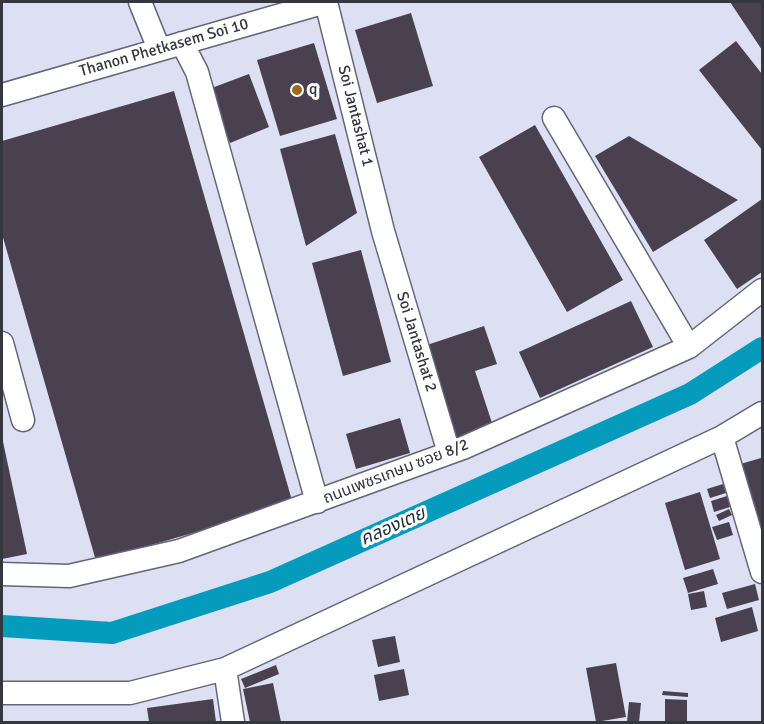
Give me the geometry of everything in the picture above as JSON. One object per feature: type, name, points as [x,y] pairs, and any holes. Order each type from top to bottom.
[{"type":"street","points":[[140,2],[159,50]]},
{"type":"street","name":"Thanon Phetkasem Soi 10","points":[[2,95],[326,2]]},
{"type":"street","name":"Soi Jantashat 1","points":[[326,2],[383,231]]},
{"type":"street","points":[[182,43],[197,72],[317,502]]},
{"type":"street","points":[[554,118],[689,347]]},
{"type":"street","name":"Soi Jantashat 2","points":[[383,231],[449,453]]},
{"type":"street","name":"ถนนเพชรเกษม ซอย 8/2","points":[[2,574],[69,576],[179,551],[449,453],[689,347],[762,290]]},
{"type":"street","points":[[2,343],[23,420]]},
{"type":"street","points":[[2,693],[130,693],[225,669],[722,437],[762,413]]},
{"type":"street","points":[[722,437],[762,572]]},
{"type":"street","points":[[225,669],[233,723]]},
{"type":"building","points":[[730,2],[762,2],[762,50]]},
{"type":"building","points":[[411,13],[433,86],[377,103],[355,30]]},
{"type":"building","points":[[736,41],[762,74],[762,150],[699,70]]},
{"type":"building","name":"q","points":[[314,43],[337,119],[280,136],[257,60]]},
{"type":"building","points":[[249,74],[269,127],[230,143],[209,89]]},
{"type":"building","points":[[174,91],[293,504],[96,561],[2,234],[2,141]]},
{"type":"building","points":[[535,125],[623,280],[567,312],[479,157]]},
{"type":"building","points":[[335,134],[357,213],[306,246],[280,149]]},
{"type":"building","points":[[629,136],[738,200],[653,252],[595,156]]},
{"type":"building","points":[[762,199],[762,272],[737,289],[704,240]]},
{"type":"building","points":[[361,250],[391,362],[343,376],[312,263]]},
{"type":"building","points":[[631,301],[653,347],[540,398],[519,352]]},
{"type":"building","points":[[484,326],[497,364],[475,371],[493,426],[455,439],[424,346]]},
{"type":"building","points":[[400,418],[410,453],[356,469],[346,434]]},
{"type":"building","points":[[2,437],[27,554],[2,559]]},
{"type":"building","points":[[761,458],[762,525],[755,528],[737,465]]},
{"type":"building","points":[[723,484],[726,493],[710,498],[707,489]]},
{"type":"building","points":[[700,492],[720,559],[685,570],[665,503]]},
{"type":"building","points":[[727,496],[730,507],[714,512],[711,501]]},
{"type":"building","points":[[729,509],[732,515],[719,521],[716,515]]},
{"type":"building","points":[[729,522],[733,535],[717,540],[712,527]]},
{"type":"building","points":[[713,569],[718,584],[688,593],[683,578]]},
{"type":"building","points":[[755,584],[759,600],[727,609],[722,593]]},
{"type":"building","points":[[704,591],[707,607],[691,610],[688,594]]},
{"type":"building","points":[[752,607],[758,631],[721,642],[715,618]]},
{"type":"building","points":[[395,636],[400,662],[378,667],[372,640]]},
{"type":"building","points":[[616,663],[626,717],[596,722],[586,668]]},
{"type":"building","points":[[276,665],[279,674],[245,688],[241,679]]},
{"type":"building","points":[[404,669],[409,695],[379,701],[374,675]]},
{"type":"building","points":[[273,683],[281,722],[250,722],[243,689]]},
{"type":"building","points":[[663,691],[688,693],[688,697],[662,695]]},
{"type":"building","points":[[213,699],[216,722],[149,722],[147,708]]},
{"type":"building","points":[[665,699],[687,700],[687,722],[665,722]]},
{"type":"building","points":[[629,702],[641,703],[639,722],[627,722]]},
{"type":"waterway","name":"คลองเตย","points":[[2,626],[112,633],[270,582],[690,394],[762,348]]},
{"type":"place","name":"q","points":[[297,90]]}]
